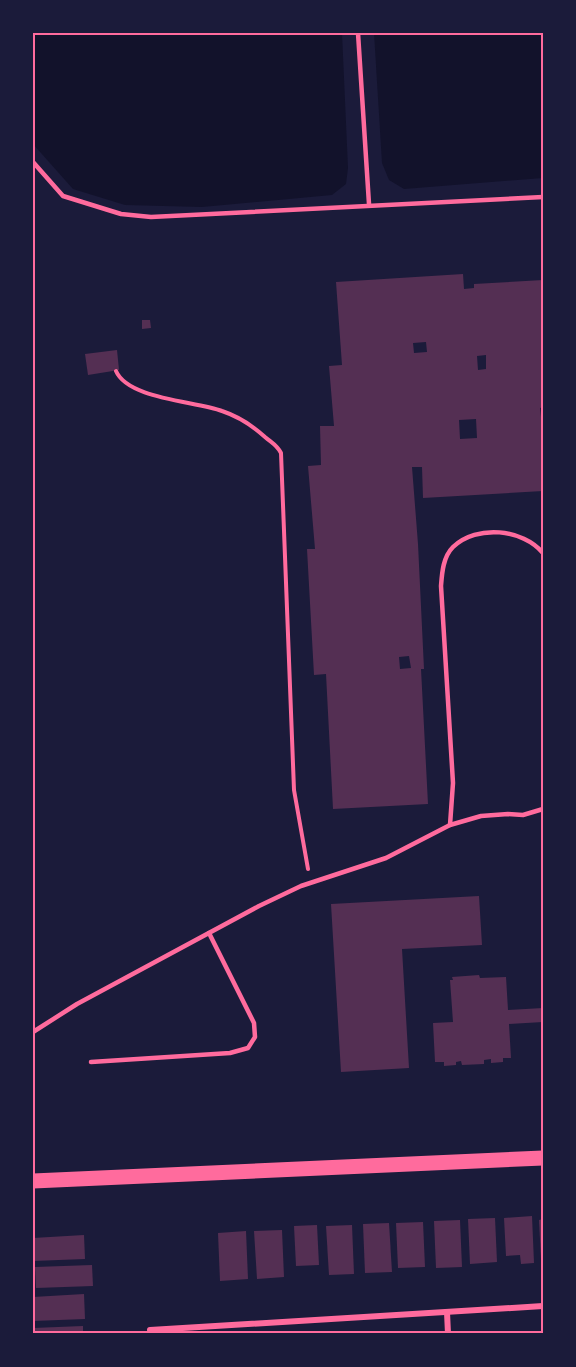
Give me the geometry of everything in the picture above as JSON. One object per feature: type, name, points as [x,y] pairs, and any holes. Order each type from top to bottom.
[{"type":"main road","points":[[33,1181],[543,1158]]},
{"type":"street","points":[[150,1330],[543,1306]]},
{"type":"street","points":[[447,1312],[448,1334]]},
{"type":"lane","points":[[358,33],[369,204]]},
{"type":"lane","points":[[33,162],[63,196],[121,214],[151,217],[543,196]]},
{"type":"lane","points":[[450,825],[453,783],[441,586],[445,560],[453,547],[467,537],[494,532],[525,538],[543,553]]},
{"type":"lane","points":[[33,1032],[76,1004],[260,906],[311,882],[386,858],[450,825],[481,816],[508,814],[523,816],[543,809]]},
{"type":"lane","points":[[91,1062],[230,1053],[248,1048],[255,1037],[254,1023],[209,933]]},
{"type":"path","points":[[116,371],[127,384],[144,391],[230,414],[259,430],[277,446],[281,453],[294,790],[311,882]]},
{"type":"shaded area","points":[[33,33],[342,33],[348,168],[346,184],[332,195],[202,207],[125,205],[73,189],[33,144]]},
{"type":"shaded area","points":[[374,33],[543,33],[543,178],[404,189],[389,180],[382,163]]},
{"type":"building","points":[[463,274],[464,289],[474,288],[474,284],[543,280],[543,407],[540,408],[541,417],[543,417],[543,491],[423,498],[422,467],[412,467],[424,669],[421,669],[428,804],[333,809],[326,674],[314,675],[307,549],[315,549],[308,466],[321,465],[320,426],[334,426],[329,366],[342,365],[336,282]],"holes":[[[426,342],[427,352],[414,353],[413,343]],[[486,355],[486,369],[478,370],[477,356]],[[476,419],[477,438],[460,439],[459,420]],[[409,656],[411,668],[400,669],[399,657]]]},
{"type":"building","points":[[142,320],[150,320],[151,328],[142,329]]},
{"type":"building","points":[[117,350],[119,370],[88,375],[85,354]]},
{"type":"building","points":[[479,896],[482,945],[402,949],[409,1068],[341,1072],[331,904]]},
{"type":"building","points":[[479,975],[480,978],[506,977],[508,1010],[543,1008],[543,1022],[509,1024],[511,1058],[503,1058],[503,1062],[491,1063],[491,1059],[484,1060],[484,1064],[462,1065],[461,1061],[456,1062],[456,1065],[444,1066],[444,1062],[435,1062],[433,1023],[453,1022],[450,980],[453,980],[452,977]]},
{"type":"building","points":[[532,1216],[534,1263],[521,1264],[520,1255],[506,1256],[504,1218]]},
{"type":"building","points":[[495,1218],[497,1262],[470,1264],[468,1219]]},
{"type":"building","points":[[543,1219],[543,1259],[541,1259],[539,1220]]},
{"type":"building","points":[[460,1220],[462,1267],[436,1268],[434,1221]]},
{"type":"building","points":[[423,1222],[425,1267],[398,1268],[396,1223]]},
{"type":"building","points":[[389,1223],[392,1272],[365,1273],[363,1224]]},
{"type":"building","points":[[317,1225],[319,1265],[296,1266],[294,1226]]},
{"type":"building","points":[[352,1225],[354,1274],[329,1275],[326,1226]]},
{"type":"building","points":[[282,1230],[284,1277],[257,1279],[254,1231]]},
{"type":"building","points":[[246,1231],[248,1279],[220,1281],[218,1233]]},
{"type":"building","points":[[84,1235],[85,1259],[33,1261],[33,1238]]},
{"type":"building","points":[[92,1265],[93,1286],[36,1288],[35,1267]]},
{"type":"building","points":[[84,1294],[85,1319],[33,1321],[33,1297]]},
{"type":"building","points":[[83,1326],[83,1334],[33,1334],[33,1328]]}]
